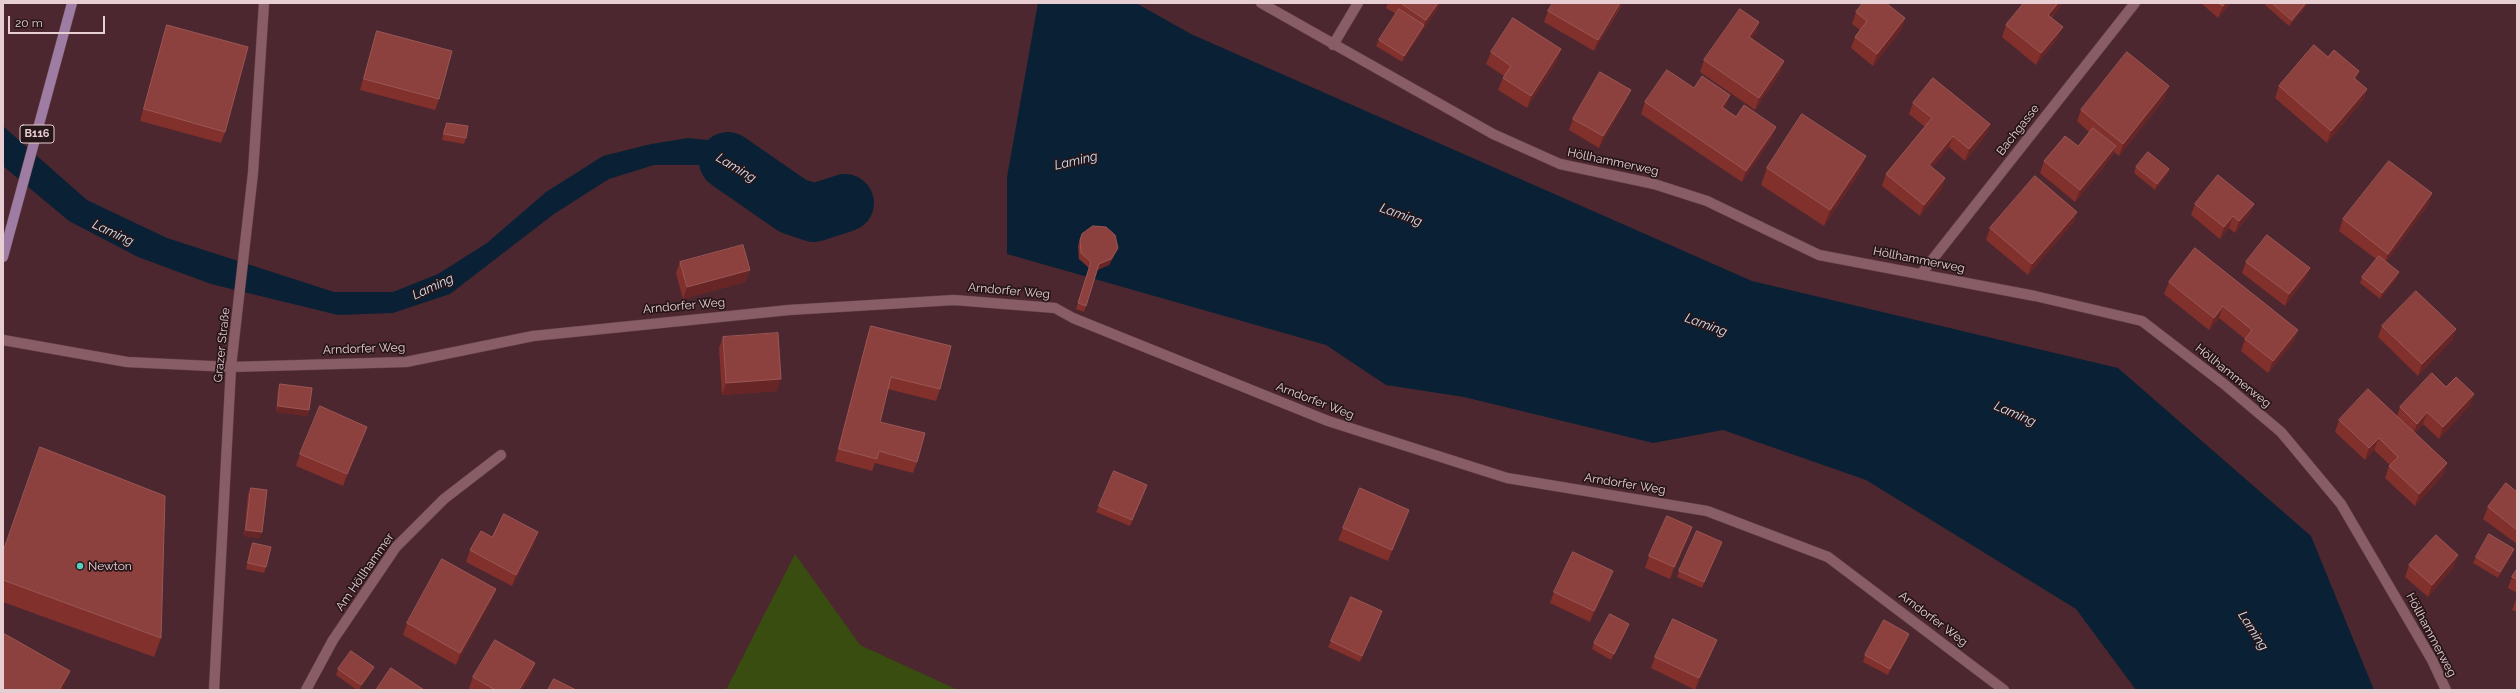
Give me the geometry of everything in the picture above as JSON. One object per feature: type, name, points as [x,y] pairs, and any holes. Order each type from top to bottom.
[{"type":"main road","name":"B116","points":[[3,257],[72,7]]},
{"type":"street","name":"Grazer Straße","points":[[214,690],[232,367],[250,206],[264,3]]},
{"type":"street","name":"Höllhammerweg","points":[[1261,3],[1493,134],[1560,164],[1654,184],[1707,201],[1819,255],[2035,296],[2142,321],[2224,384],[2281,432],[2341,504],[2432,660],[2446,690]]},
{"type":"street","points":[[1333,45],[1358,3]]},
{"type":"street","name":"Bachgasse","points":[[1921,274],[2135,3]]},
{"type":"street","name":"Arndorfer Weg","points":[[3,340],[127,362],[232,367],[406,362],[533,336],[789,310],[954,300],[1055,308],[1073,318],[1328,421],[1507,478],[1707,511],[1828,557],[2004,690]]},
{"type":"street","name":"Am Höllhammer","points":[[306,690],[333,640],[396,547],[444,499],[500,455]]},
{"type":"green space","points":[[795,554],[860,645],[958,690],[726,690]]},
{"type":"water","points":[[1038,3],[1136,3],[1191,34],[1752,281],[2118,368],[2311,536],[2374,690],[2136,690],[2076,609],[1866,480],[1723,430],[1653,443],[1464,397],[1386,385],[1326,345],[1007,254],[1007,177]]},
{"type":"water","points":[[3,126],[87,200],[167,238],[334,292],[393,292],[438,274],[487,243],[546,192],[603,156],[651,144],[688,138],[708,140],[751,160],[800,199],[784,218],[730,174],[699,165],[654,165],[609,179],[554,214],[450,294],[393,313],[338,315],[211,284],[138,257],[69,221],[3,166]]},
{"type":"building","points":[[1401,3],[1438,3],[1426,20]]},
{"type":"building","points":[[1553,3],[1620,3],[1598,40],[1548,11]]},
{"type":"building","points":[[1863,3],[1886,3],[1905,18],[1877,54],[1855,37],[1867,21],[1856,12]]},
{"type":"building","points":[[2024,3],[2058,3],[2048,15],[2063,27],[2041,53],[2006,25]]},
{"type":"building","points":[[2272,3],[2306,3],[2292,20]]},
{"type":"building","points":[[1399,9],[1424,25],[1404,56],[1379,40]]},
{"type":"building","points":[[1740,9],[1759,22],[1749,37],[1784,61],[1759,98],[1704,60]]},
{"type":"building","points":[[1513,18],[1561,49],[1531,96],[1503,78],[1511,66],[1491,52]]},
{"type":"building","points":[[167,25],[248,47],[225,132],[144,109]]},
{"type":"building","points":[[377,31],[452,51],[439,99],[364,79]]},
{"type":"building","points":[[2314,45],[2328,57],[2334,50],[2359,71],[2354,78],[2367,89],[2331,131],[2279,86]]},
{"type":"building","points":[[2127,52],[2169,86],[2123,144],[2081,110]]},
{"type":"building","points":[[1667,70],[1694,88],[1702,76],[1730,95],[1722,107],[1736,117],[1744,105],[1776,127],[1746,171],[1645,102]]},
{"type":"building","points":[[1600,72],[1631,90],[1603,136],[1573,119]]},
{"type":"building","points":[[1933,78],[1990,124],[1969,149],[1953,136],[1929,165],[1945,178],[1924,205],[1886,174],[1932,118],[1913,103]]},
{"type":"building","points":[[1802,114],[1866,156],[1830,210],[1767,168]]},
{"type":"building","points":[[447,123],[468,126],[466,138],[444,134]]},
{"type":"building","points":[[2093,128],[2116,146],[2080,190],[2044,161],[2065,136],[2078,146]]},
{"type":"building","points":[[2148,152],[2169,169],[2157,184],[2136,167]]},
{"type":"building","points":[[2389,161],[2432,193],[2388,254],[2343,219]]},
{"type":"building","points":[[2218,175],[2254,204],[2239,221],[2233,216],[2224,227],[2195,204]]},
{"type":"building","points":[[2035,176],[2077,212],[2032,264],[1990,228]]},
{"type":"building","points":[[1093,226],[1106,227],[1115,235],[1118,248],[1111,259],[1099,264],[1086,306],[1078,303],[1091,262],[1081,253],[1080,240],[1082,234]]},
{"type":"building","points":[[2267,235],[2310,268],[2289,294],[2246,262]]},
{"type":"building","points":[[743,245],[750,270],[687,287],[680,262]]},
{"type":"building","points":[[2195,248],[2298,330],[2273,361],[2245,339],[2252,330],[2223,306],[2214,318],[2169,282]]},
{"type":"building","points":[[2379,256],[2399,272],[2382,293],[2362,277]]},
{"type":"building","points":[[2416,291],[2456,329],[2422,364],[2382,326]]},
{"type":"building","points":[[871,326],[951,346],[940,389],[891,377],[880,422],[925,433],[917,462],[879,451],[877,459],[839,449]]},
{"type":"building","points":[[778,333],[781,379],[726,383],[723,337]]},
{"type":"building","points":[[2432,373],[2446,387],[2456,377],[2474,394],[2443,427],[2427,412],[2417,424],[2400,407]]},
{"type":"building","points":[[280,384],[312,388],[309,410],[278,406]]},
{"type":"building","points":[[2368,389],[2447,463],[2419,494],[2389,466],[2398,457],[2379,438],[2369,448],[2339,420]]},
{"type":"building","points":[[320,406],[367,427],[347,474],[300,454]]},
{"type":"building","name":"Newton","points":[[40,447],[165,496],[161,638],[3,580],[3,552]]},
{"type":"building","points":[[1114,471],[1147,485],[1132,520],[1099,506]]},
{"type":"building","points":[[2506,483],[2517,492],[2517,530],[2488,507]]},
{"type":"building","points":[[251,488],[267,490],[262,532],[246,530]]},
{"type":"building","points":[[1360,488],[1409,510],[1392,550],[1343,528]]},
{"type":"building","points":[[504,514],[538,532],[516,575],[470,550],[481,531],[492,537]]},
{"type":"building","points":[[1667,516],[1692,527],[1674,567],[1649,556]]},
{"type":"building","points":[[1697,531],[1722,542],[1704,582],[1679,571]]},
{"type":"building","points":[[2489,534],[2514,549],[2500,572],[2476,557]]},
{"type":"building","points":[[2436,535],[2458,555],[2432,585],[2409,565]]},
{"type":"building","points":[[253,543],[271,547],[266,567],[248,563]]},
{"type":"building","points":[[1573,552],[1613,571],[1594,611],[1554,592]]},
{"type":"building","points":[[442,559],[496,589],[460,653],[407,623]]},
{"type":"building","points":[[2517,569],[2517,579],[2512,577]]},
{"type":"building","points":[[1351,597],[1382,611],[1362,656],[1331,641]]},
{"type":"building","points":[[1610,614],[1629,624],[1614,654],[1594,643]]},
{"type":"building","points":[[1673,619],[1717,640],[1699,678],[1655,657]]},
{"type":"building","points":[[1884,620],[1909,634],[1890,669],[1865,655]]},
{"type":"building","points":[[3,633],[70,671],[59,690],[3,690]]},
{"type":"building","points":[[495,640],[535,663],[519,690],[495,690],[473,677]]},
{"type":"building","points":[[351,651],[374,667],[361,685],[338,669]]},
{"type":"building","points":[[391,668],[424,690],[376,690]]},
{"type":"building","points":[[554,679],[576,690],[548,690]]},
{"type":"waterway","name":"Laming","points":[[728,161],[793,206],[814,213],[845,203]]},
{"type":"place","name":"Newton","points":[[80,566]]}]
